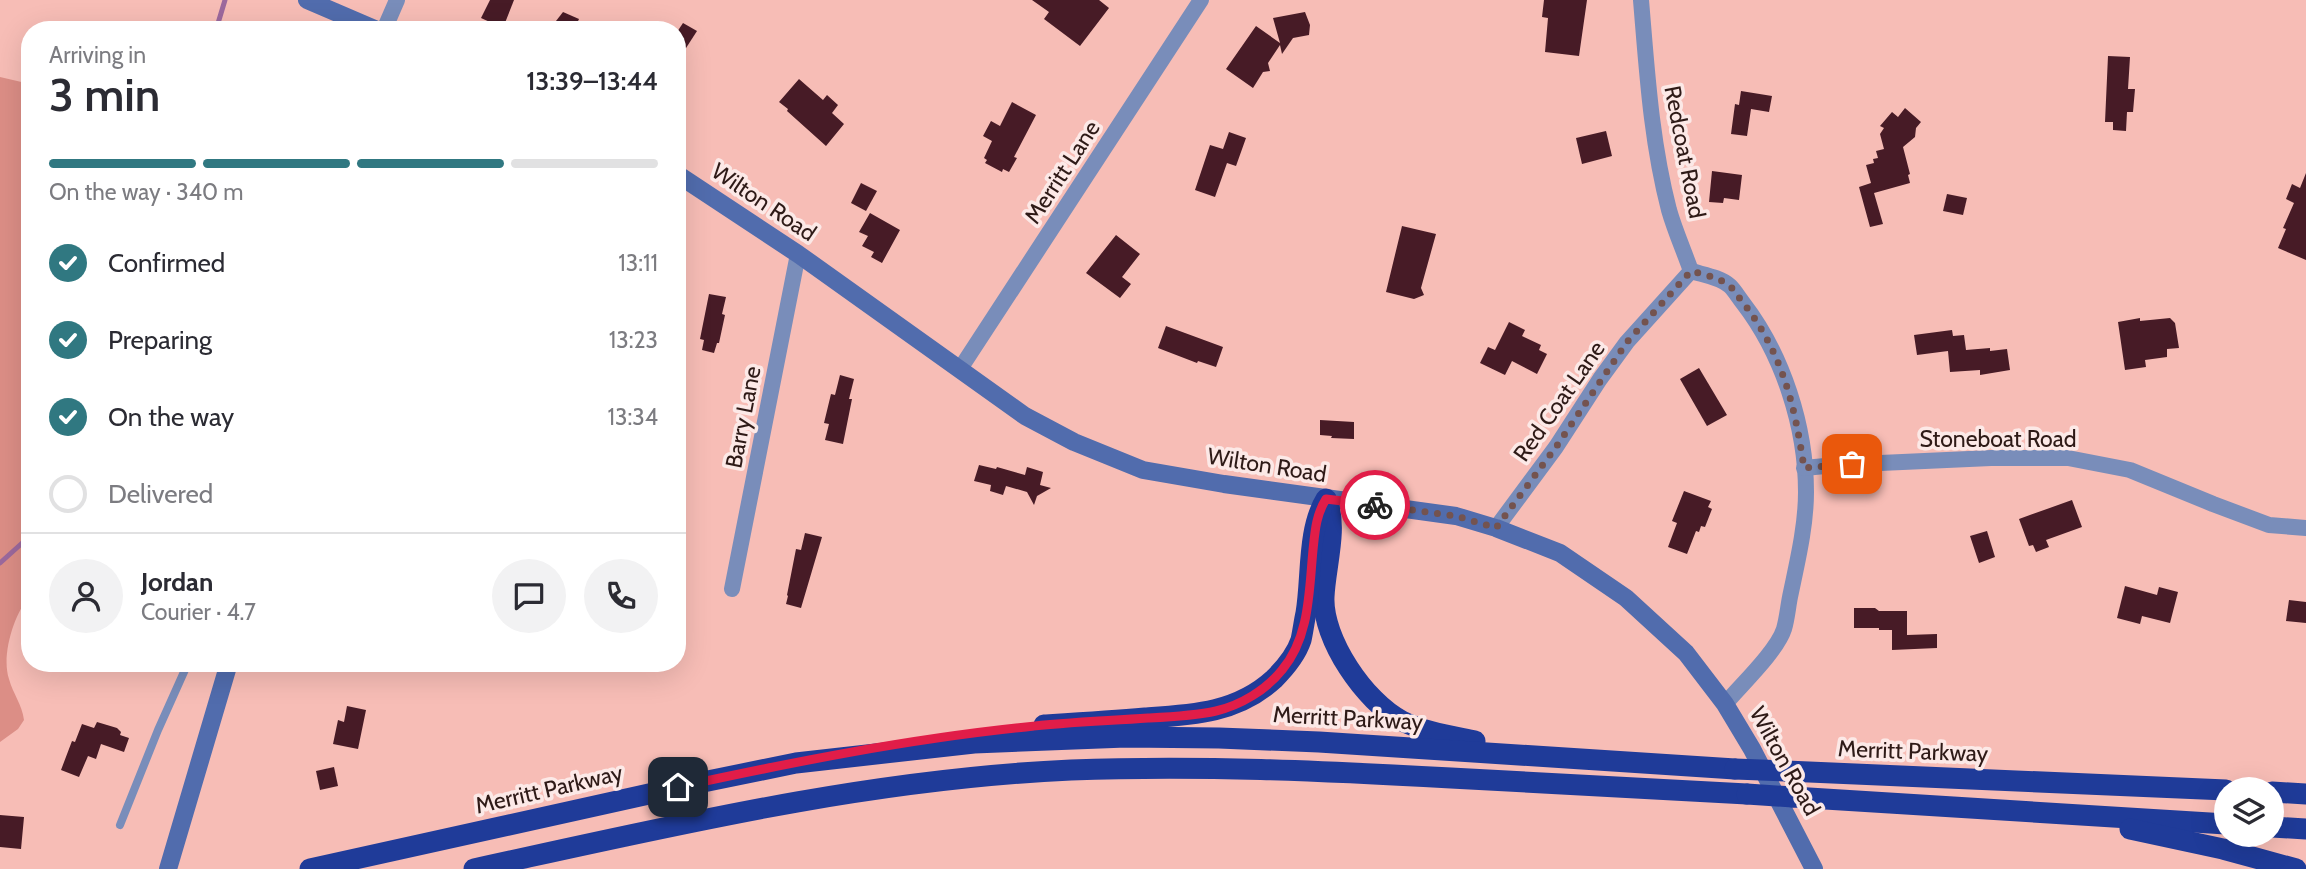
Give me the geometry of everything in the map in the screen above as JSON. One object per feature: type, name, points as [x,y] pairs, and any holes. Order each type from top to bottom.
[{"type":"highway","points":[[1326,499],[1330,508],[1331,527],[1324,601],[1330,633],[1349,668],[1370,696],[1401,721],[1438,733],[1483,743],[1620,762]]},
{"type":"highway","points":[[796,763],[936,737],[1029,726],[1188,715],[1216,711],[1239,703],[1261,691],[1281,672],[1301,639],[1316,525],[1326,499]]},
{"type":"highway","name":"Merritt Parkway","points":[[310,869],[796,763],[974,743],[1126,737],[1319,742],[1735,769],[2214,789]]},
{"type":"highway","points":[[474,869],[730,813],[810,799],[971,778],[1069,770],[1199,767],[1294,769],[2214,823]]},
{"type":"highway","points":[[2284,793],[2306,794]]},
{"type":"highway","points":[[2000,809],[2141,831],[2296,869]]},
{"type":"highway","points":[[2284,828],[2306,829]]},
{"type":"main road","points":[[307,0],[356,21]]},
{"type":"main road","name":"Wilton Road","points":[[686,180],[798,254],[1025,416],[1074,442],[1143,470],[1456,516],[1496,528],[1560,553],[1626,598],[1686,653],[1725,704],[1758,760],[1814,869]]},
{"type":"main road","points":[[169,869],[226,672]]},
{"type":"street","points":[[388,21],[397,0]]},
{"type":"street","name":"Merritt Lane","points":[[960,369],[1201,0]]},
{"type":"street","name":"Redcoat Road","points":[[1642,0],[1647,78],[1657,156],[1670,212],[1691,271]]},
{"type":"street","name":"Barry Lane","points":[[732,589],[798,254]]},
{"type":"street","points":[[1691,271],[1715,277],[1730,285],[1768,339],[1787,385],[1796,416],[1806,493],[1798,561],[1784,630],[1767,656],[1725,704]]},
{"type":"street","name":"Red Coat Lane","points":[[1496,528],[1556,447],[1627,342],[1691,271]]},
{"type":"street","name":"Stoneboat Road","points":[[1804,468],[1991,458],[2068,458],[2130,470],[2269,525],[2306,528]]},
{"type":"lane","points":[[120,825],[184,672]]},
{"type":"shaded area","points":[[0,77],[21,82],[21,609],[10,635],[7,670],[24,720],[18,729],[0,742]]},
{"type":"building","points":[[490,0],[514,0],[506,21],[488,21],[481,18]]},
{"type":"building","points":[[1032,0],[1099,0],[1109,8],[1080,46],[1044,19],[1049,12]]},
{"type":"building","points":[[1544,0],[1587,0],[1579,56],[1545,52],[1548,18],[1542,17]]},
{"type":"building","points":[[563,12],[579,19],[578,21],[556,21]]},
{"type":"building","points":[[1305,12],[1310,25],[1309,35],[1293,38],[1282,54],[1280,45],[1268,63],[1270,71],[1263,72],[1253,88],[1226,69],[1256,26],[1280,43],[1273,18]]},
{"type":"building","points":[[686,25],[697,31],[686,48]]},
{"type":"building","points":[[2108,56],[2130,57],[2128,89],[2135,89],[2133,112],[2127,112],[2126,131],[2113,130],[2113,122],[2105,122]]},
{"type":"building","points":[[799,79],[823,100],[827,95],[838,105],[832,113],[844,124],[826,146],[779,102]]},
{"type":"building","points":[[1741,91],[1772,96],[1769,112],[1751,109],[1747,136],[1731,134],[1735,104],[1739,105]]},
{"type":"building","points":[[1012,102],[1036,115],[1009,172],[1003,169],[1002,172],[985,163],[987,160],[984,158],[992,141],[983,136],[991,121],[1000,126]]},
{"type":"building","points":[[1905,108],[1921,122],[1916,128],[1915,137],[1903,147],[1910,183],[1874,193],[1883,224],[1870,227],[1859,187],[1871,183],[1866,165],[1874,163],[1873,159],[1878,158],[1876,151],[1884,149],[1880,134],[1884,128],[1880,126],[1892,112],[1898,117]]},
{"type":"building","points":[[1606,131],[1612,156],[1582,164],[1576,138]]},
{"type":"building","points":[[1229,132],[1246,138],[1236,166],[1227,163],[1215,197],[1195,190],[1210,145],[1223,149]]},
{"type":"building","points":[[1712,171],[1742,175],[1739,200],[1724,198],[1723,203],[1709,202]]},
{"type":"building","points":[[2306,173],[2306,260],[2278,248],[2294,203],[2286,199],[2292,184],[2300,188]]},
{"type":"building","points":[[861,183],[877,191],[866,211],[851,203]]},
{"type":"building","points":[[1947,194],[1967,198],[1963,215],[1943,211]]},
{"type":"building","points":[[870,213],[900,230],[882,263],[871,257],[874,252],[862,246],[868,236],[859,232]]},
{"type":"building","points":[[1402,226],[1436,234],[1421,288],[1424,295],[1414,299],[1386,292]]},
{"type":"building","points":[[1116,235],[1140,254],[1122,277],[1131,284],[1120,298],[1086,273]]},
{"type":"building","points":[[709,294],[726,297],[719,343],[714,353],[702,350],[704,340],[700,339]]},
{"type":"building","points":[[2140,318],[2140,321],[2170,318],[2175,323],[2179,348],[2167,349],[2167,357],[2145,360],[2146,367],[2125,370],[2118,322]]},
{"type":"building","points":[[1509,322],[1525,330],[1522,336],[1541,345],[1539,350],[1547,354],[1537,374],[1512,361],[1505,375],[1480,363],[1488,347],[1495,350]]},
{"type":"building","points":[[1166,326],[1223,347],[1216,367],[1198,361],[1197,363],[1158,348]]},
{"type":"building","points":[[1952,330],[1953,336],[1964,335],[1966,350],[2007,349],[2010,370],[1980,375],[1980,370],[1950,372],[1948,351],[1917,355],[1914,335]]},
{"type":"building","points":[[1699,368],[1727,415],[1707,426],[1680,379]]},
{"type":"building","points":[[840,375],[854,379],[843,444],[825,440],[829,424],[824,423],[831,394],[835,395]]},
{"type":"building","points":[[1320,420],[1354,422],[1354,439],[1320,435]]},
{"type":"building","points":[[979,465],[1025,475],[1027,467],[1043,472],[1040,485],[1051,488],[1037,496],[1034,505],[1027,492],[1006,486],[1003,495],[990,491],[991,485],[974,481]]},
{"type":"building","points":[[1684,491],[1711,501],[1708,507],[1712,509],[1705,527],[1701,526],[1699,532],[1696,531],[1687,554],[1668,547],[1677,523],[1672,521]]},
{"type":"building","points":[[2072,500],[2082,527],[2046,540],[2049,547],[2036,552],[2033,545],[2029,546],[2019,519]]},
{"type":"building","points":[[1987,531],[1995,557],[1979,563],[1970,536]]},
{"type":"building","points":[[805,533],[822,537],[801,608],[786,604],[796,549],[801,550]]},
{"type":"building","points":[[2125,586],[2157,595],[2159,587],[2178,592],[2170,623],[2142,616],[2140,624],[2117,618]]},
{"type":"building","points":[[2289,600],[2306,602],[2306,623],[2286,621]]},
{"type":"building","points":[[1854,608],[1907,611],[1907,635],[1937,634],[1937,648],[1892,650],[1892,630],[1854,628]]},
{"type":"building","points":[[347,706],[366,710],[358,749],[333,744],[338,720],[344,722]]},
{"type":"building","points":[[97,722],[117,728],[121,732],[120,735],[129,738],[124,752],[101,744],[96,759],[88,756],[79,777],[61,770],[82,724],[94,728]]},
{"type":"building","points":[[334,767],[338,786],[320,790],[316,771]]},
{"type":"building","points":[[0,815],[24,817],[21,849],[0,847]]},
{"type":"waterway","points":[[219,21],[225,0]]},
{"type":"waterway","points":[[0,563],[21,544]]},
{"type":"way so far","points":[[1375,505],[1456,516],[1496,528],[1556,447],[1627,342],[1691,271],[1715,277],[1730,285],[1768,339],[1787,385],[1796,416],[1804,468],[1852,464]]},
{"type":"route","points":[[678,787],[936,737],[1029,726],[1188,715],[1216,711],[1239,703],[1261,691],[1281,672],[1301,639],[1316,525],[1326,499],[1375,505]]}]
